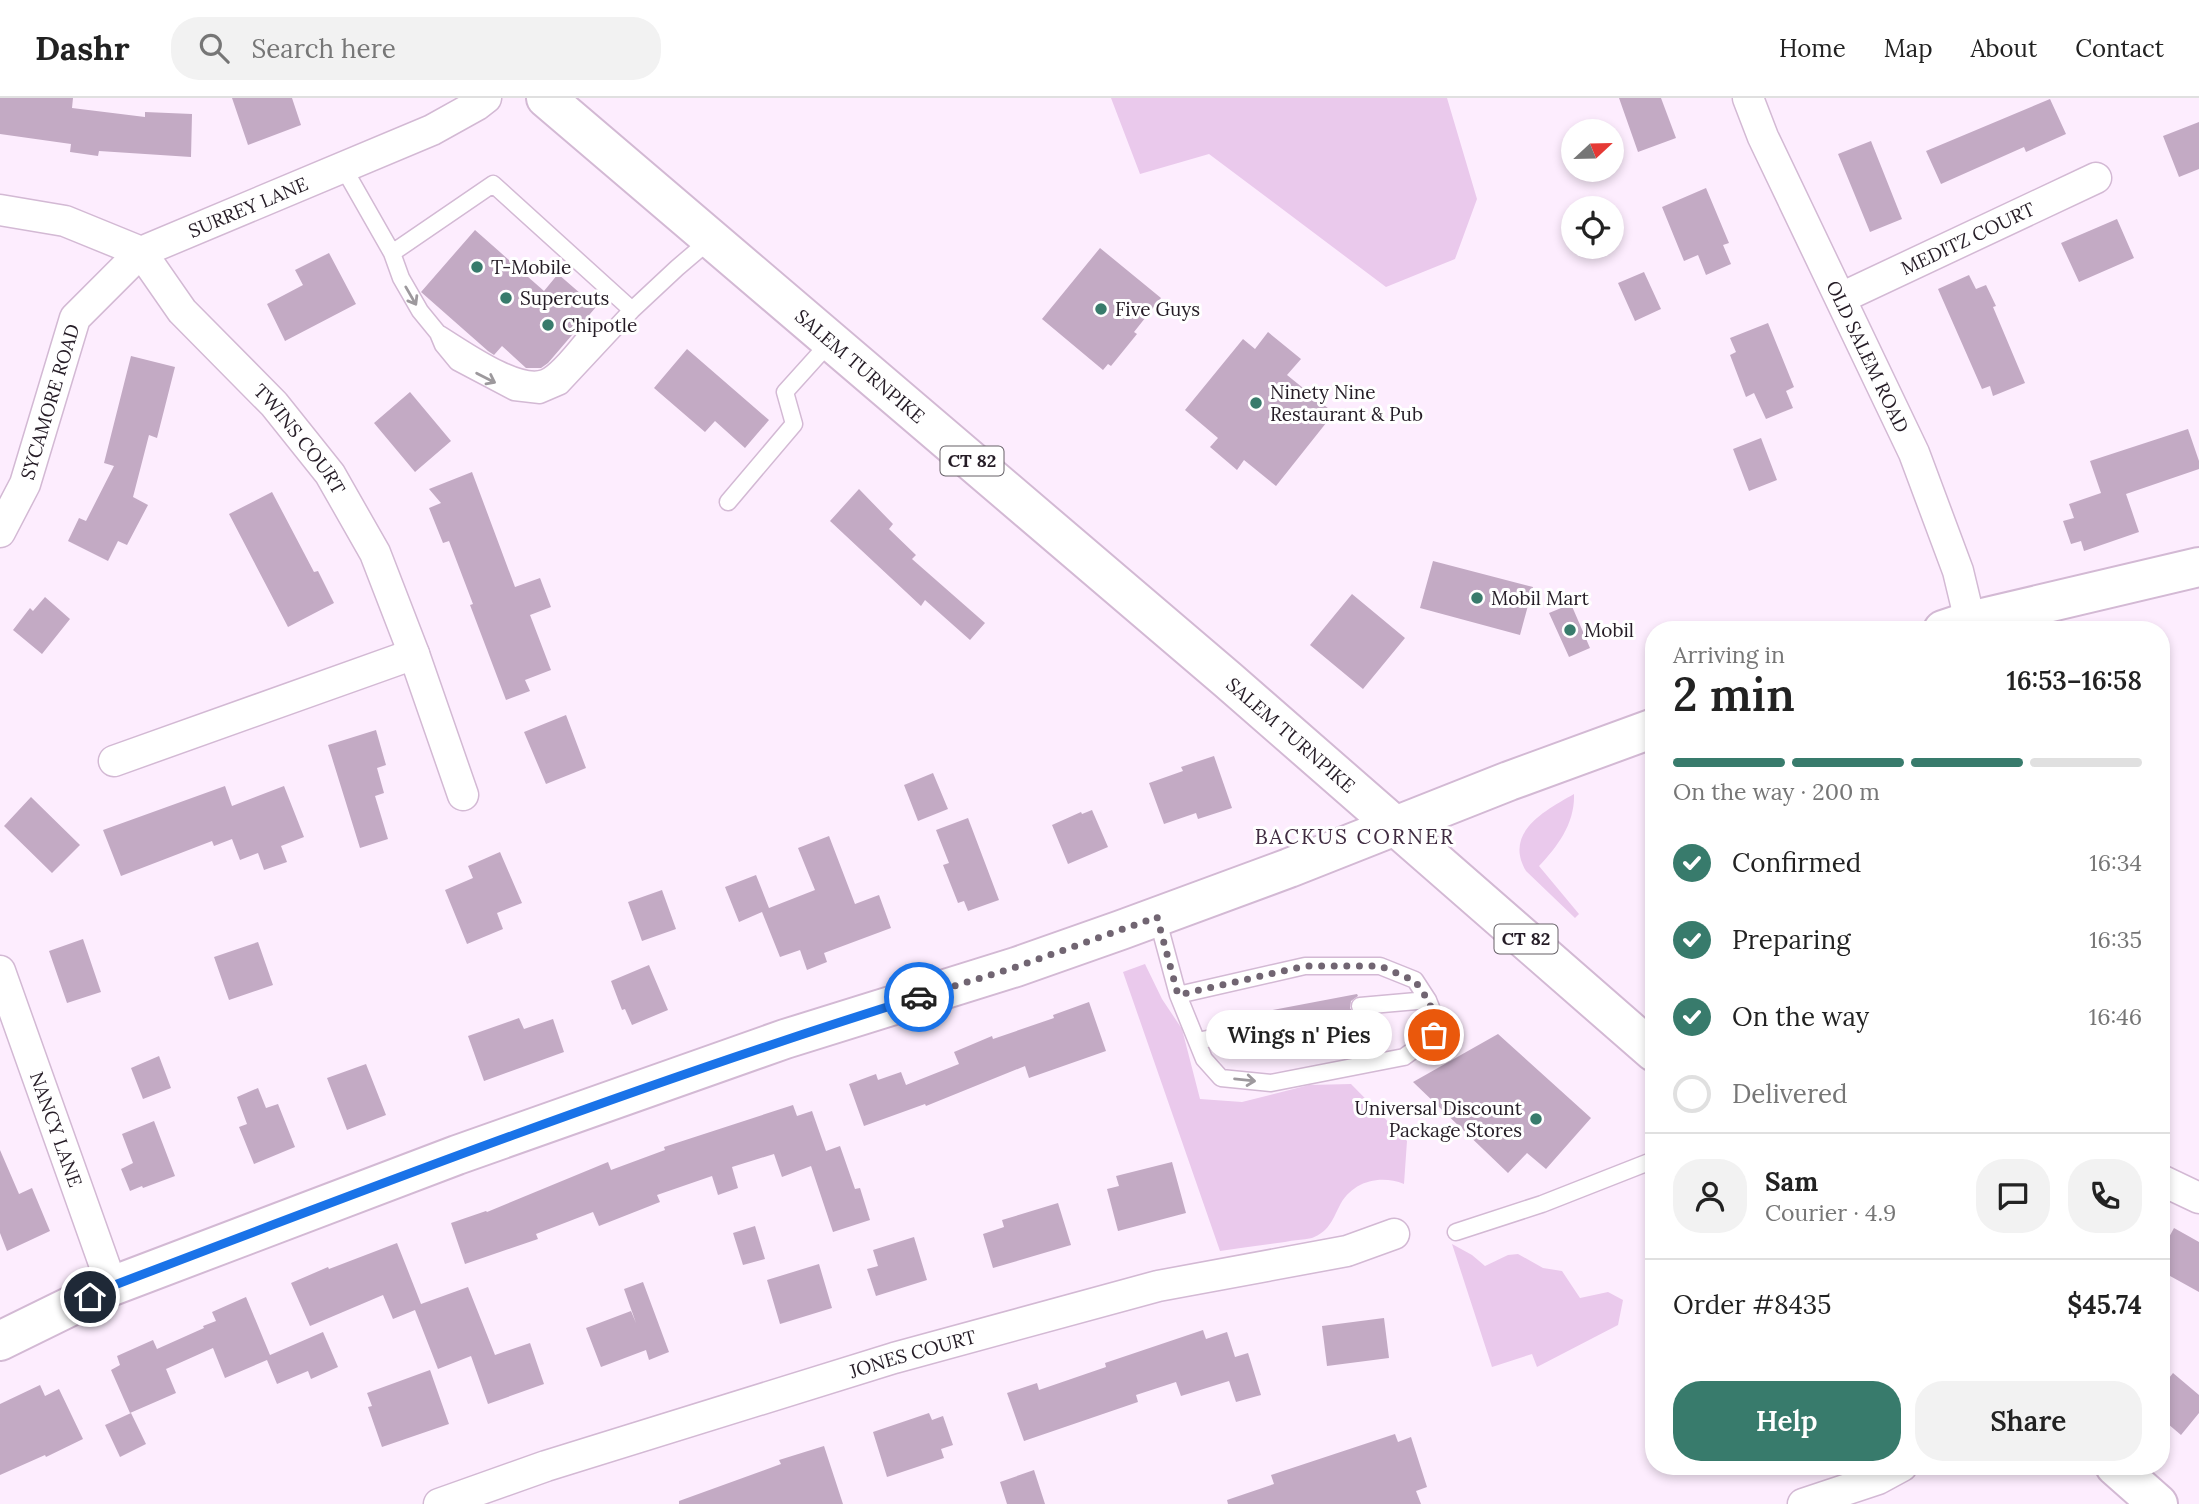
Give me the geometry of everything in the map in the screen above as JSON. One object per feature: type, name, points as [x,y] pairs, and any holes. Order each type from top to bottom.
[{"type":"main road","name":"SALEM TURNPIKE","points":[[545,98],[1397,827]]},
{"type":"main road","points":[[1977,621],[2199,567]]},
{"type":"main road","points":[[0,1341],[112,1286],[457,1154],[785,1039],[1016,967],[1157,917],[1397,827],[1508,780],[1645,731]]},
{"type":"main road","name":"CT 82","points":[[1397,827],[1645,1044]]},
{"type":"main road","points":[[2125,1475],[2158,1504]]},
{"type":"street","name":"SURREY LANE","points":[[141,252],[432,130],[486,98]]},
{"type":"street","name":"OLD SALEM ROAD","points":[[1748,98],[1763,137],[1914,453],[1958,571],[1956,621]]},
{"type":"street","name":"MEDITZ COURT","points":[[1840,298],[2096,178]]},
{"type":"street","points":[[0,210],[65,221],[141,252]]},
{"type":"street","name":"SYCAMORE ROAD","points":[[0,532],[25,484],[75,318],[141,252]]},
{"type":"street","name":"TWINS COURT","points":[[141,252],[182,311],[274,404],[330,474],[374,553],[414,654],[463,795]]},
{"type":"street","points":[[114,761],[414,654]]},
{"type":"street","name":"NANCY LANE","points":[[0,971],[112,1286]]},
{"type":"street","points":[[2170,1184],[2199,1198]]},
{"type":"street","name":"JONES COURT","points":[[439,1504],[546,1466],[894,1358],[1158,1286],[1347,1251],[1394,1234]]},
{"type":"street","points":[[1803,1504],[1885,1475]]},
{"type":"lane","points":[[343,167],[392,253],[401,278],[420,311],[438,333],[514,376],[533,380],[546,377],[590,331],[612,331],[711,239]]},
{"type":"lane","points":[[392,253],[493,184],[632,310]]},
{"type":"lane","points":[[728,502],[794,424],[785,393],[831,341]]},
{"type":"lane","points":[[1157,917],[1178,995],[1205,1059],[1221,1078],[1271,1083],[1404,1057],[1434,1035],[1436,1020],[1428,1000],[1415,981],[1380,966],[1305,966],[1178,995]]},
{"type":"lane","points":[[1360,1006],[1428,1000]]},
{"type":"lane","points":[[1198,1041],[1244,1031]]},
{"type":"lane","points":[[1457,1232],[1542,1204],[1645,1164]]},
{"type":"shaded area","points":[[1111,98],[1447,98],[1477,199],[1455,259],[1386,287],[1209,154],[1140,174]]},
{"type":"shaded area","points":[[1574,794],[1572,815],[1564,833],[1539,866],[1579,914],[1575,918],[1526,871],[1520,857],[1520,845],[1531,824],[1551,807]]},
{"type":"shaded area","points":[[1145,964],[1162,999],[1182,1029],[1200,1099],[1242,1102],[1309,1085],[1351,1084],[1407,1141],[1404,1184],[1376,1180],[1358,1186],[1344,1198],[1326,1229],[1312,1238],[1220,1251],[1123,972]]},
{"type":"shaded area","points":[[1452,1244],[1485,1266],[1508,1255],[1518,1254],[1543,1268],[1562,1271],[1580,1298],[1608,1292],[1623,1300],[1618,1325],[1537,1367],[1532,1354],[1492,1367]]},
{"type":"building","points":[[0,98],[73,98],[72,108],[145,117],[145,112],[192,114],[191,157],[99,151],[98,156],[70,152],[71,144],[0,134]]},
{"type":"building","points":[[232,98],[292,98],[301,125],[248,145]]},
{"type":"building","points":[[1619,98],[1661,98],[1676,138],[1638,152]]},
{"type":"building","points":[[2050,99],[2066,134],[2026,152],[2024,147],[1941,184],[1926,151]]},
{"type":"building","points":[[2199,122],[2199,169],[2179,177],[2163,136]]},
{"type":"building","points":[[1871,141],[1902,219],[1870,232],[1838,154]]},
{"type":"building","points":[[1706,188],[1729,243],[1723,245],[1731,264],[1706,275],[1698,255],[1684,261],[1662,207]]},
{"type":"building","points":[[2117,219],[2134,258],[2079,282],[2061,243]]},
{"type":"building","points":[[475,230],[544,291],[558,274],[596,307],[541,368],[526,368],[502,346],[494,355],[421,292]]},
{"type":"building","name":"Five Guys","points":[[1100,248],[1161,298],[1134,332],[1137,334],[1111,366],[1108,364],[1103,370],[1042,319]]},
{"type":"building","points":[[329,253],[356,304],[285,341],[267,304],[303,285],[295,270]]},
{"type":"building","points":[[1644,272],[1661,309],[1635,321],[1618,283]]},
{"type":"building","points":[[1969,275],[1976,289],[1986,285],[2025,383],[1993,396],[1990,386],[1982,389],[1938,289]]},
{"type":"building","points":[[1768,323],[1794,387],[1786,391],[1793,408],[1766,419],[1754,393],[1746,397],[1730,355],[1736,352],[1730,338]]},
{"type":"building","name":"Ninety Nine Restaurant & Pub","points":[[1268,332],[1301,359],[1287,375],[1334,413],[1276,486],[1244,460],[1237,470],[1210,447],[1218,438],[1185,410],[1243,339],[1255,349]]},
{"type":"building","points":[[687,349],[769,420],[745,448],[715,421],[705,432],[654,388]]},
{"type":"building","points":[[131,356],[175,367],[157,438],[149,435],[133,497],[148,505],[127,545],[118,541],[108,561],[68,541],[79,518],[86,521],[114,466],[104,463]]},
{"type":"building","points":[[410,392],[451,441],[415,472],[374,423]]},
{"type":"building","points":[[2188,429],[2199,461],[2199,469],[2126,494],[2139,532],[2084,551],[2081,541],[2071,544],[2063,521],[2074,518],[2069,504],[2101,493],[2090,461]]},
{"type":"building","points":[[1761,438],[1777,480],[1749,491],[1733,449]]},
{"type":"building","points":[[472,472],[515,587],[540,578],[551,607],[530,615],[551,670],[525,680],[530,691],[506,700],[449,541],[443,543],[429,508],[441,503],[429,489]]},
{"type":"building","points":[[859,489],[893,524],[889,529],[916,555],[912,559],[985,623],[970,640],[925,600],[921,606],[830,521]]},
{"type":"building","points":[[272,492],[314,572],[318,571],[334,603],[288,627],[229,514]]},
{"type":"building","name":"Mobil Mart","points":[[1433,561],[1533,587],[1520,635],[1420,608]]},
{"type":"building","points":[[1352,594],[1405,638],[1363,689],[1310,645]]},
{"type":"building","points":[[45,597],[70,619],[42,654],[13,630],[30,608],[33,611]]},
{"type":"building","name":"Mobil","points":[[1571,604],[1590,648],[1569,657],[1549,613]]},
{"type":"building","points":[[566,715],[586,768],[546,784],[524,732]]},
{"type":"building","points":[[376,730],[386,765],[377,768],[384,793],[375,796],[388,839],[360,848],[328,745]]},
{"type":"building","points":[[1214,756],[1232,808],[1198,819],[1196,813],[1164,824],[1149,783],[1183,771],[1181,767]]},
{"type":"building","points":[[933,773],[948,809],[918,821],[904,785]]},
{"type":"building","points":[[225,786],[232,806],[284,786],[304,837],[281,846],[287,862],[264,870],[258,853],[240,860],[232,839],[214,846],[212,841],[121,876],[103,830]]},
{"type":"building","points":[[31,797],[80,845],[52,873],[4,826]]},
{"type":"building","points":[[1092,810],[1108,847],[1068,864],[1052,825]]},
{"type":"building","points":[[968,818],[999,900],[968,911],[964,901],[958,903],[943,865],[949,863],[936,830]]},
{"type":"building","points":[[829,836],[855,904],[879,895],[891,928],[824,953],[827,962],[807,970],[800,950],[780,957],[762,912],[739,922],[725,887],[756,875],[769,908],[815,890],[798,848]]},
{"type":"building","points":[[500,852],[522,903],[497,913],[503,929],[467,944],[445,890],[473,878],[468,866]]},
{"type":"building","points":[[662,890],[676,929],[642,941],[628,902]]},
{"type":"building","points":[[83,939],[101,992],[67,1003],[49,951]]},
{"type":"building","points":[[258,942],[273,985],[229,1000],[214,957]]},
{"type":"building","points":[[649,965],[668,1010],[632,1025],[625,1009],[622,1010],[611,981]]},
{"type":"building","points":[[1357,994],[1351,1001],[1350,1008],[1355,1015],[1362,1016],[1365,1034],[1249,1055],[1246,1041],[1252,1038],[1254,1029],[1251,1023],[1242,1021],[1241,1016]]},
{"type":"building","points":[[1089,1002],[1106,1051],[1029,1078],[1025,1066],[926,1106],[925,1104],[864,1126],[849,1084],[876,1074],[878,1080],[901,1072],[906,1085],[959,1064],[954,1052],[992,1036],[993,1039],[1054,1018],[1053,1015]]},
{"type":"building","points":[[519,1018],[524,1029],[553,1019],[564,1052],[484,1081],[468,1036]]},
{"type":"building","points":[[1498,1034],[1591,1118],[1546,1169],[1527,1153],[1508,1173],[1413,1082]]},
{"type":"building","points":[[159,1056],[171,1088],[143,1099],[131,1068]]},
{"type":"building","points":[[366,1064],[386,1115],[347,1130],[327,1078]]},
{"type":"building","points":[[258,1088],[266,1108],[278,1104],[295,1147],[254,1164],[239,1127],[247,1124],[237,1097]]},
{"type":"building","points":[[793,1105],[797,1116],[812,1111],[826,1151],[840,1146],[855,1189],[860,1188],[870,1220],[833,1232],[811,1166],[782,1177],[774,1154],[732,1167],[738,1188],[718,1195],[712,1176],[657,1195],[660,1202],[599,1226],[593,1212],[536,1234],[538,1239],[465,1264],[451,1223],[487,1212],[608,1162],[611,1170],[665,1150],[664,1147]]},
{"type":"building","points":[[154,1121],[175,1176],[130,1191],[121,1169],[133,1163],[122,1134]]},
{"type":"building","points":[[0,1150],[19,1194],[32,1188],[50,1231],[7,1251],[0,1233]]},
{"type":"building","points":[[1172,1162],[1186,1213],[1118,1231],[1107,1189],[1119,1186],[1116,1176]]},
{"type":"building","points":[[1058,1203],[1071,1245],[993,1268],[983,1234],[1004,1227],[1002,1220]]},
{"type":"building","points":[[755,1226],[765,1259],[743,1265],[733,1233]]},
{"type":"building","points":[[2174,1228],[2199,1242],[2199,1292],[2170,1276],[2170,1235]]},
{"type":"building","points":[[914,1237],[927,1280],[876,1296],[867,1269],[878,1266],[873,1250]]},
{"type":"building","points":[[397,1243],[421,1304],[468,1287],[495,1355],[530,1343],[544,1384],[488,1404],[471,1356],[438,1369],[415,1310],[393,1319],[383,1295],[310,1326],[291,1283]]},
{"type":"building","points":[[819,1264],[832,1308],[780,1324],[767,1280]]},
{"type":"building","points":[[643,1282],[669,1352],[649,1360],[646,1350],[601,1367],[586,1328],[631,1311],[636,1323],[624,1289]]},
{"type":"building","points":[[246,1297],[270,1355],[323,1332],[338,1367],[311,1379],[308,1371],[277,1384],[267,1360],[225,1378],[213,1348],[166,1369],[176,1393],[130,1413],[111,1370],[120,1365],[117,1356],[153,1340],[157,1349],[204,1328],[203,1326],[216,1321],[212,1312]]},
{"type":"building","points":[[1384,1318],[1389,1358],[1327,1366],[1322,1326]]},
{"type":"building","points":[[1203,1330],[1206,1339],[1227,1332],[1235,1357],[1248,1353],[1261,1395],[1236,1402],[1229,1381],[1181,1396],[1176,1382],[1136,1395],[1138,1402],[1024,1441],[1007,1393],[1037,1383],[1039,1390],[1106,1367],[1105,1363]]},
{"type":"building","points":[[430,1370],[449,1424],[382,1447],[368,1407],[372,1406],[367,1393]]},
{"type":"building","points":[[2173,1373],[2199,1395],[2199,1413],[2181,1435],[2170,1426],[2170,1377]]},
{"type":"building","points":[[40,1385],[45,1396],[59,1389],[83,1439],[0,1475],[0,1404]]},
{"type":"building","points":[[131,1413],[146,1444],[120,1457],[105,1425]]},
{"type":"building","points":[[929,1413],[932,1420],[943,1416],[953,1445],[941,1449],[944,1458],[887,1477],[873,1432]]},
{"type":"building","points":[[1395,1434],[1398,1442],[1411,1437],[1427,1487],[1416,1491],[1421,1504],[1228,1504],[1227,1500],[1274,1484],[1271,1475]]},
{"type":"building","points":[[824,1446],[843,1504],[679,1504],[679,1501],[781,1464],[779,1460]]},
{"type":"building","points":[[1034,1470],[1045,1504],[1007,1504],[1000,1482]]},
{"type":"way so far","points":[[919,997],[1016,967],[1157,917],[1178,995],[1305,966],[1380,966],[1415,981],[1428,1000],[1436,1020],[1434,1035]]},
{"type":"place","name":"T-Mobile","points":[[477,267]]},
{"type":"place","name":"Supercuts","points":[[506,298]]},
{"type":"place","name":"Five Guys","points":[[1101,309]]},
{"type":"place","name":"Chipotle","points":[[548,325]]},
{"type":"place","name":"Ninety Nine Restaurant & Pub","points":[[1256,403]]},
{"type":"place","name":"Mobil Mart","points":[[1477,598]]},
{"type":"place","name":"Mobil","points":[[1570,630]]},
{"type":"place","name":"Wings n' Pies","points":[[1434,1035]]},
{"type":"place","name":"Universal Discount Package Stores","points":[[1536,1119]]},
{"type":"district","name":"BACKUS CORNER","points":[[1355,837]]},
{"type":"route","points":[[90,1297],[112,1286],[457,1154],[785,1039],[919,997]]}]
